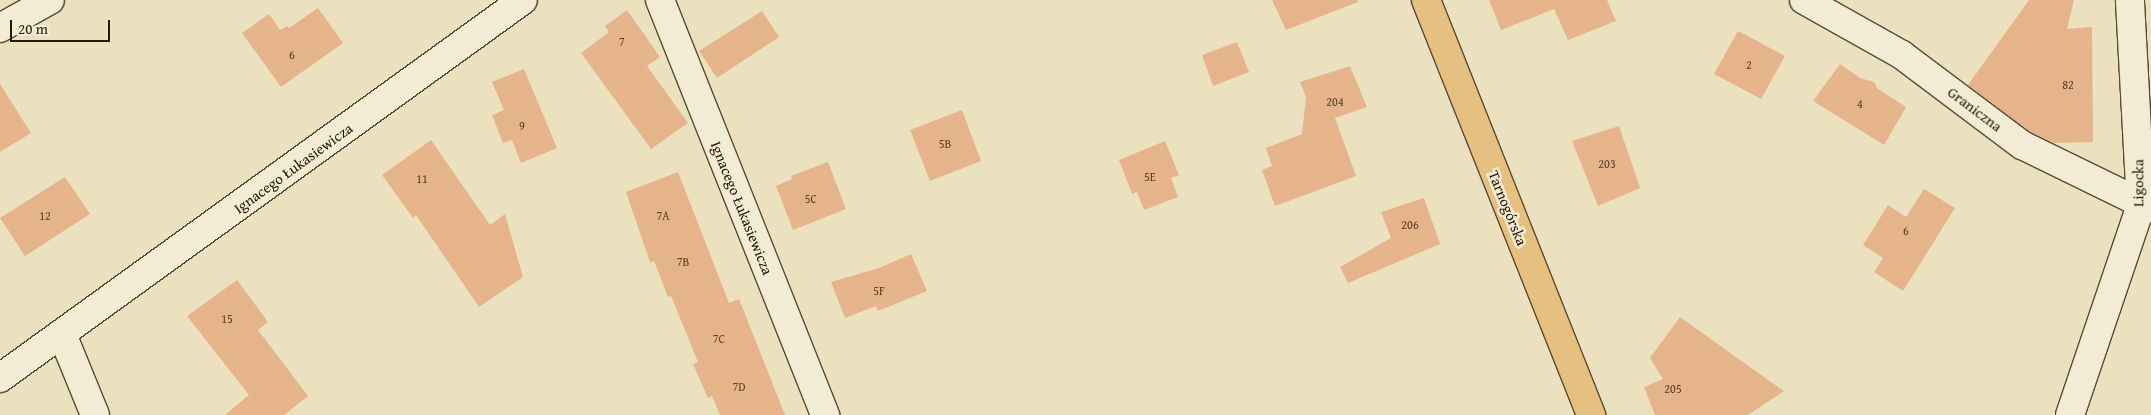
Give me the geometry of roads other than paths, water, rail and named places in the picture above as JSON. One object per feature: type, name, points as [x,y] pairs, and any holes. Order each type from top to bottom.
[{"type":"main road","name":"Tarnogórska","points":[[1426,0],[1590,415]]},
{"type":"street","points":[[0,28],[50,0]]},
{"type":"street","name":"Ignacego Łukasiewicza","points":[[0,378],[523,0]]},
{"type":"street","name":"Ignacego Łukasiewicza","points":[[660,0],[825,415]]},
{"type":"street","name":"Graniczna","points":[[1804,0],[1902,55],[2022,145],[2146,206]]},
{"type":"street","name":"Ligocka","points":[[2070,415],[2146,206],[2130,0]]},
{"type":"street","points":[[62,334],[95,415]]}]
